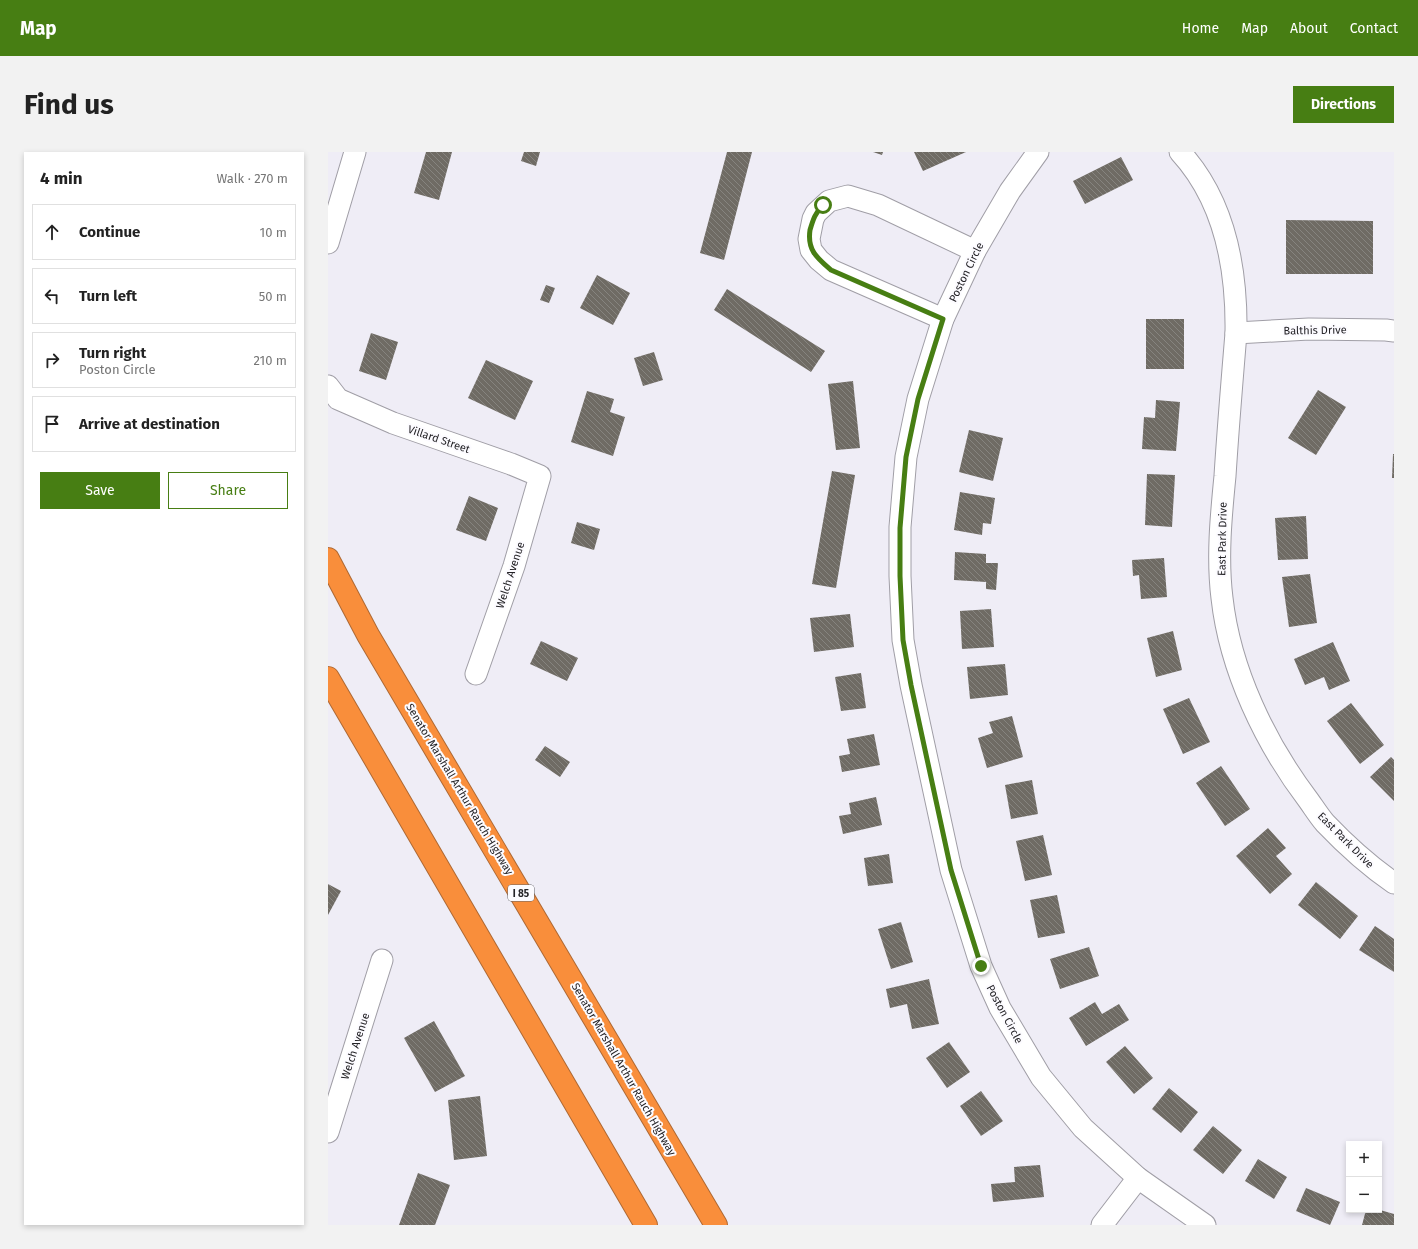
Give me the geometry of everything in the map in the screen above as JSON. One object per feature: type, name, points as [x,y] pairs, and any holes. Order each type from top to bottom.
[{"type":"highway","name":"Senator Marshall Arthur Rauch Highway","points":[[328,559],[372,642],[716,1225]]},
{"type":"highway","points":[[328,678],[646,1225]]},
{"type":"street","points":[[328,243],[355,152]]},
{"type":"street","name":"Poston Circle","points":[[1038,152],[1010,191],[975,251],[943,319],[918,399],[906,457],[900,528],[903,640],[911,685],[951,870],[981,966],[1000,1008],[1040,1077],[1083,1128],[1138,1178],[1199,1224]]},
{"type":"street","name":"East Park Drive","points":[[1180,152],[1201,180],[1213,202],[1227,241],[1236,303],[1236,333],[1220,538],[1222,598],[1228,635],[1246,692],[1276,753],[1299,788],[1325,822],[1379,872],[1394,883]]},
{"type":"street","points":[[943,319],[831,270],[819,260],[811,250],[809,239],[813,219],[816,213],[829,201],[848,196],[878,205],[975,251]]},
{"type":"street","name":"Balthis Drive","points":[[1236,333],[1309,329],[1394,331]]},
{"type":"street","name":"Villard Street","points":[[333,393],[393,423],[511,464],[540,476]]},
{"type":"street","name":"Welch Avenue","points":[[476,674],[514,566],[540,476]]},
{"type":"street","name":"Welch Avenue","points":[[328,1132],[382,960]]},
{"type":"street","points":[[1102,1225],[1138,1178]]},
{"type":"building","points":[[426,152],[452,152],[439,200],[414,193]]},
{"type":"building","points":[[524,152],[540,152],[536,166],[521,161]]},
{"type":"building","points":[[727,152],[752,152],[724,260],[700,253]]},
{"type":"building","points":[[873,152],[883,152],[882,155]]},
{"type":"building","points":[[914,152],[966,152],[923,171]]},
{"type":"building","points":[[1121,157],[1133,180],[1085,204],[1073,181]]},
{"type":"building","points":[[1286,220],[1373,221],[1373,274],[1286,274]]},
{"type":"building","points":[[597,275],[630,293],[613,325],[580,308]]},
{"type":"building","points":[[546,285],[555,288],[549,303],[540,300]]},
{"type":"building","points":[[727,289],[825,351],[811,372],[714,310]]},
{"type":"building","points":[[1146,319],[1184,319],[1184,369],[1146,369]]},
{"type":"building","points":[[371,333],[398,342],[386,380],[359,371]]},
{"type":"building","points":[[654,352],[663,380],[643,386],[634,358]]},
{"type":"building","points":[[486,360],[533,381],[515,420],[468,398]]},
{"type":"building","points":[[853,381],[860,448],[836,450],[828,384]]},
{"type":"building","points":[[1318,390],[1346,407],[1316,455],[1288,438]]},
{"type":"building","points":[[587,391],[614,399],[610,412],[625,417],[613,456],[571,442]]},
{"type":"building","points":[[1156,400],[1180,402],[1176,451],[1142,449],[1144,417],[1155,418]]},
{"type":"building","points":[[969,430],[1003,438],[993,481],[959,472]]},
{"type":"building","points":[[1393,454],[1394,478],[1392,478]]},
{"type":"building","points":[[832,471],[855,475],[836,588],[812,584]]},
{"type":"building","points":[[1147,474],[1175,475],[1172,527],[1145,525]]},
{"type":"building","points":[[960,492],[995,498],[991,524],[983,523],[982,535],[954,530]]},
{"type":"building","points":[[469,496],[498,508],[486,541],[456,530]]},
{"type":"building","points":[[1306,516],[1308,559],[1278,560],[1275,518]]},
{"type":"building","points":[[577,522],[600,529],[594,550],[571,543]]},
{"type":"building","points":[[955,552],[986,554],[986,563],[998,563],[996,590],[986,589],[986,582],[954,580]]},
{"type":"building","points":[[1164,558],[1167,597],[1141,599],[1139,575],[1133,576],[1132,560]]},
{"type":"building","points":[[1310,574],[1317,623],[1289,627],[1282,577]]},
{"type":"building","points":[[991,609],[994,647],[962,649],[960,611]]},
{"type":"building","points":[[850,614],[854,647],[814,652],[810,618]]},
{"type":"building","points":[[1173,631],[1182,670],[1156,677],[1147,638]]},
{"type":"building","points":[[541,641],[578,658],[567,681],[530,664]]},
{"type":"building","points":[[1333,642],[1350,681],[1329,690],[1324,677],[1305,685],[1294,659]]},
{"type":"building","points":[[1005,664],[1008,695],[970,699],[967,667]]},
{"type":"building","points":[[861,673],[866,708],[841,711],[835,677]]},
{"type":"building","points":[[1189,698],[1210,742],[1183,754],[1163,709]]},
{"type":"building","points":[[1351,703],[1384,745],[1360,764],[1327,721]]},
{"type":"building","points":[[1012,716],[1023,757],[987,768],[978,738],[993,733],[989,722]]},
{"type":"building","points":[[874,734],[880,765],[842,772],[839,756],[850,754],[847,739]]},
{"type":"building","points":[[545,746],[570,762],[560,777],[535,760]]},
{"type":"building","points":[[1391,757],[1394,760],[1394,801],[1370,777]]},
{"type":"building","points":[[1221,766],[1250,809],[1225,826],[1196,783]]},
{"type":"building","points":[[1032,780],[1038,814],[1011,819],[1005,785]]},
{"type":"building","points":[[876,797],[882,825],[843,834],[839,816],[851,814],[849,803]]},
{"type":"building","points":[[1268,828],[1286,848],[1276,856],[1292,874],[1270,894],[1236,856]]},
{"type":"building","points":[[1043,835],[1052,875],[1025,881],[1016,841]]},
{"type":"building","points":[[889,854],[893,883],[868,886],[864,858]]},
{"type":"building","points":[[1316,882],[1358,916],[1340,939],[1298,905]]},
{"type":"building","points":[[328,884],[341,891],[328,915]]},
{"type":"building","points":[[1057,895],[1065,933],[1038,938],[1030,900]]},
{"type":"building","points":[[901,922],[913,962],[891,969],[878,929]]},
{"type":"building","points":[[1375,926],[1394,939],[1394,972],[1359,950]]},
{"type":"building","points":[[1089,947],[1099,976],[1060,989],[1050,959]]},
{"type":"building","points":[[929,979],[939,1024],[912,1029],[907,1004],[890,1008],[886,989]]},
{"type":"building","points":[[1095,1002],[1102,1014],[1119,1004],[1129,1020],[1086,1046],[1069,1018]]},
{"type":"building","points":[[434,1021],[465,1076],[435,1092],[404,1038]]},
{"type":"building","points":[[949,1042],[970,1072],[947,1088],[926,1058]]},
{"type":"building","points":[[1125,1046],[1153,1078],[1134,1094],[1106,1062]]},
{"type":"building","points":[[1169,1088],[1198,1112],[1181,1133],[1152,1109]]},
{"type":"building","points":[[981,1091],[1003,1121],[981,1136],[960,1106]]},
{"type":"building","points":[[480,1096],[487,1156],[454,1160],[448,1100]]},
{"type":"building","points":[[1213,1126],[1242,1150],[1223,1174],[1193,1150]]},
{"type":"building","points":[[1258,1159],[1287,1177],[1274,1199],[1245,1181]]},
{"type":"building","points":[[1040,1165],[1044,1197],[993,1202],[991,1184],[1015,1182],[1014,1167]]},
{"type":"building","points":[[418,1173],[450,1185],[435,1225],[399,1225]]},
{"type":"building","points":[[1306,1188],[1340,1202],[1330,1225],[1296,1211]]},
{"type":"building","points":[[1382,1211],[1394,1214],[1394,1225],[1362,1225],[1365,1213],[1382,1213]]},
{"type":"route","points":[[823,205],[813,219],[809,239],[811,250],[819,260],[831,270],[943,319],[918,399],[906,457],[900,528],[900,576],[903,640],[911,685],[951,870],[981,966]]}]
